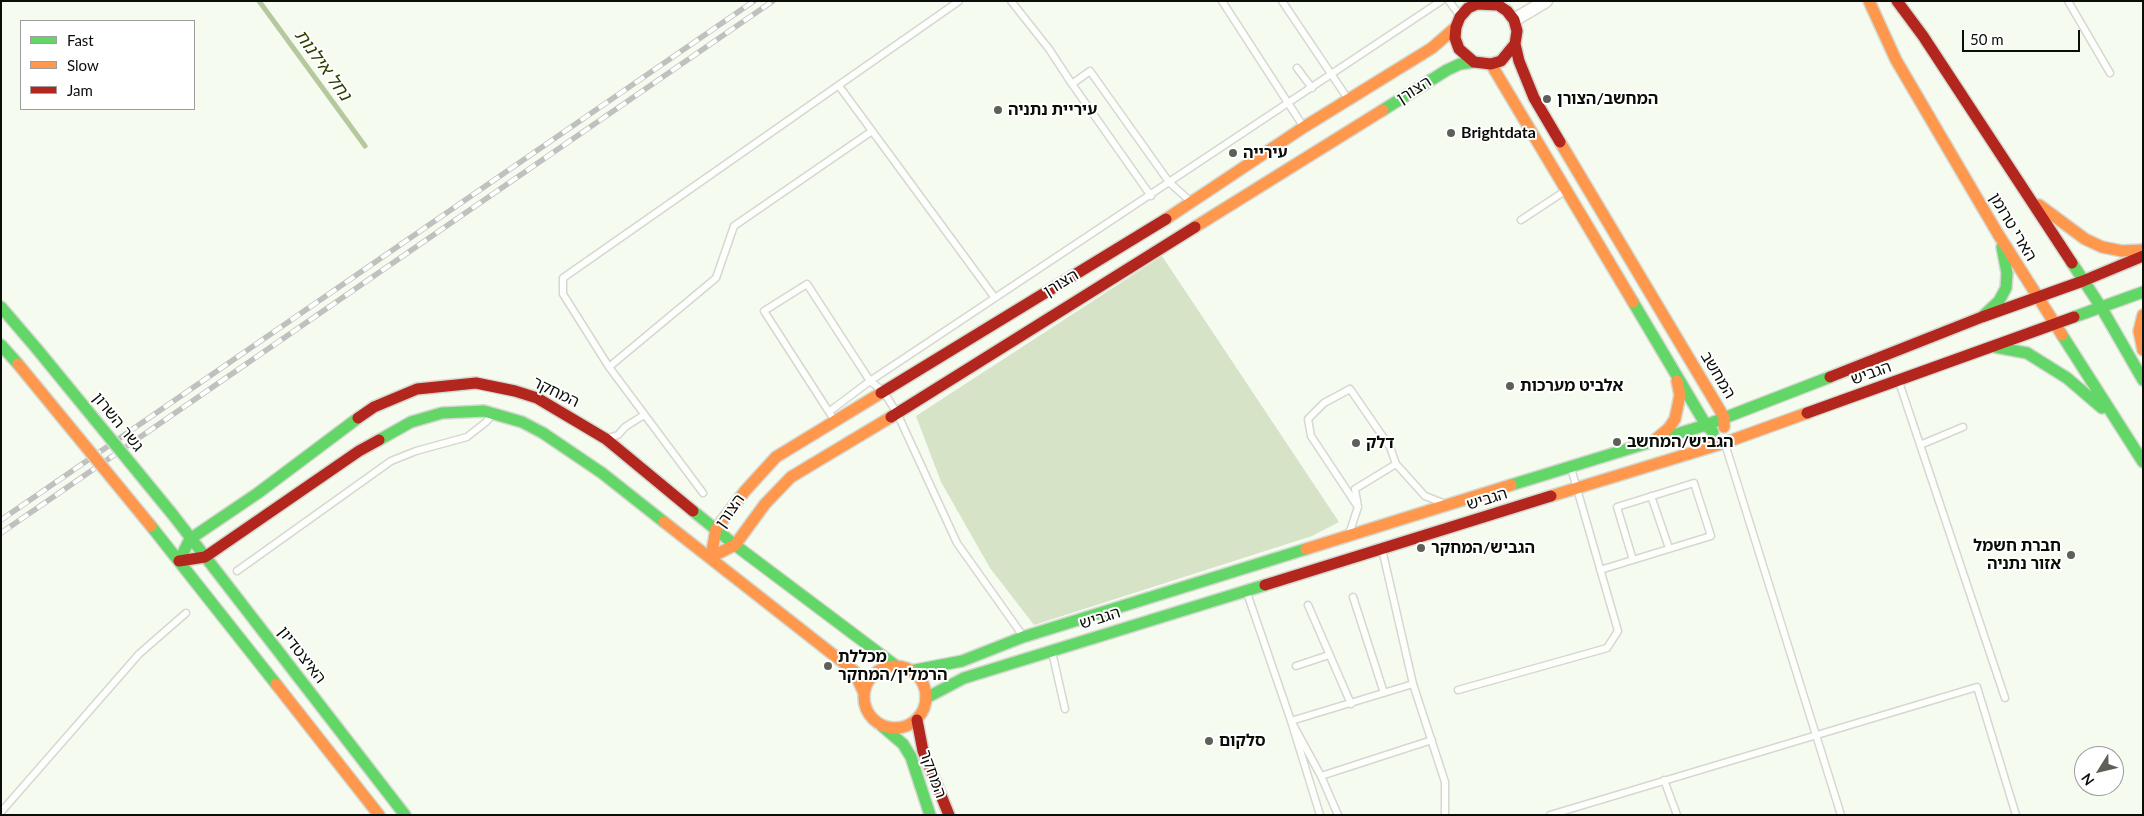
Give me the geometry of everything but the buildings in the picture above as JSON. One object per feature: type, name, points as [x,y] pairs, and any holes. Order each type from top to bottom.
[{"type":"street","points":[[1514,20],[1546,1]]},
{"type":"street","name":"הארי טרומן","points":[[1869,1],[1896,60],[1998,234],[2143,462]]},
{"type":"street","name":"הארי טרומן","points":[[1896,1],[1923,36],[2101,307],[2143,380]]},
{"type":"street","points":[[1477,2],[1498,6],[1507,11],[1514,20],[1517,30],[1515,44],[1505,57],[1491,64],[1474,62],[1458,49],[1455,38],[1458,22],[1468,8],[1477,2]]},
{"type":"street","name":"הצורן","points":[[711,557],[716,529],[745,491],[776,457],[832,417],[883,391],[1148,231],[1304,128],[1432,48],[1458,22]]},
{"type":"street","name":"המחשב","points":[[1515,44],[1526,82],[1534,98],[1724,417],[1724,442]]},
{"type":"street","name":"הצורן","points":[[711,557],[735,545],[765,504],[791,477],[897,414],[1447,70],[1474,62]]},
{"type":"street","points":[[1491,64],[1706,425],[1724,442]]},
{"type":"street","points":[[2024,191],[2044,209],[2085,240],[2102,247],[2122,250],[2143,250]]},
{"type":"street","points":[[1148,231],[1161,248]]},
{"type":"street","points":[[1982,317],[1999,301],[2006,288],[2005,257],[1998,234]]},
{"type":"street","name":"הגביש","points":[[910,670],[962,661],[1023,638],[1447,504],[1706,425],[1982,317],[2083,281],[2143,256]]},
{"type":"street","name":"הגביש","points":[[926,698],[964,678],[1724,442],[2143,292]]},
{"type":"street","name":"גשר השרון","points":[[1,307],[173,515]]},
{"type":"street","points":[[2143,315],[2139,331],[2143,350]]},
{"type":"street","points":[[1,345],[151,526],[379,815]]},
{"type":"street","points":[[1990,347],[2009,348],[2027,353],[2046,364],[2088,395],[2122,428]]},
{"type":"street","points":[[1649,442],[1669,428],[1675,419],[1680,396],[1674,369]]},
{"type":"street","name":"המחקר","points":[[190,538],[258,493],[340,430],[374,407],[417,389],[476,383],[515,391],[559,410],[606,439],[735,545],[896,666]]},
{"type":"street","points":[[179,561],[205,557],[359,451],[411,422],[427,416],[463,411],[493,414],[522,422],[560,443],[711,557],[854,671],[864,693],[868,712],[882,726],[901,728],[917,720],[925,706],[926,698],[922,682],[910,670],[896,666],[888,667],[872,676],[864,693]]},
{"type":"street","name":"האיצטדיון","points":[[173,515],[405,815]]},
{"type":"street","points":[[179,561],[190,538]]},
{"type":"street","points":[[1023,638],[1035,656]]},
{"type":"street","name":"המחקר","points":[[917,720],[923,751],[949,815]]},
{"type":"street","name":"המחקר","points":[[882,726],[903,744],[911,758],[930,815]]},
{"type":"lane","points":[[703,493],[609,367],[563,294],[563,278],[959,1]]},
{"type":"lane","points":[[1011,1],[1049,49],[1151,196]]},
{"type":"lane","points":[[1222,1],[1304,128]]},
{"type":"lane","points":[[1282,1],[1349,100]]},
{"type":"lane","points":[[1023,638],[957,543],[897,414],[883,391],[870,381],[807,284],[764,311],[832,417],[870,381],[1333,75],[1441,1]]},
{"type":"lane","points":[[1449,1],[1458,22]]},
{"type":"lane","points":[[2068,1],[2110,73]]},
{"type":"lane","points":[[1297,68],[1312,88]]},
{"type":"lane","points":[[1072,84],[1090,71],[1169,182],[1190,202]]},
{"type":"lane","points":[[839,86],[995,298]]},
{"type":"lane","points":[[609,367],[716,278],[734,226],[872,130]]},
{"type":"lane","points":[[1521,220],[1565,191]]},
{"type":"lane","points":[[1898,380],[2006,698]]},
{"type":"lane","points":[[1358,507],[1311,436],[1308,419],[1324,403],[1350,388],[1390,446],[1396,464],[1408,480],[1425,496],[1447,504]]},
{"type":"lane","points":[[237,571],[391,461],[416,451],[467,437],[493,414]]},
{"type":"lane","points":[[606,439],[618,435],[625,427],[644,415]]},
{"type":"lane","points":[[1920,445],[1963,427]]},
{"type":"lane","points":[[1724,442],[1841,815]]},
{"type":"lane","points":[[1348,535],[1358,507],[1355,489],[1396,464]]},
{"type":"lane","points":[[1458,690],[1607,648],[1618,631],[1570,467]]},
{"type":"lane","points":[[1600,570],[1633,560],[1669,548],[1710,536],[1694,483],[1617,507],[1633,560]]},
{"type":"lane","points":[[1651,496],[1669,548]]},
{"type":"lane","points":[[1382,548],[1413,684],[1445,782],[1445,815]]},
{"type":"lane","points":[[1246,590],[1291,721],[1320,815]]},
{"type":"lane","points":[[1352,597],[1384,693]]},
{"type":"lane","points":[[1308,605],[1328,655],[1351,704]]},
{"type":"lane","points":[[1,812],[139,654],[186,614]]},
{"type":"lane","points":[[1052,650],[1065,709]]},
{"type":"lane","points":[[1296,666],[1328,655]]},
{"type":"lane","points":[[1291,721],[1413,684]]},
{"type":"lane","points":[[1550,815],[1978,687],[2016,815]]},
{"type":"lane","points":[[1291,721],[1321,776],[1338,815]]},
{"type":"lane","points":[[1321,776],[1432,740]]},
{"type":"lane","points":[[1664,780],[1677,815]]},
{"type":"green space","points":[[1162,256],[1339,522],[1312,536],[1034,625],[990,568],[941,482],[916,416]]},
{"type":"waterway","name":"נחל אילנות","points":[[259,1],[365,146]]},
{"type":"railway","points":[[1,520],[754,1]]},
{"type":"railway","points":[[1,533],[773,1]]},
{"type":"traffic: fast","points":[[1383,110],[1447,70],[1460,64],[1474,62]]},
{"type":"traffic: fast","points":[[1984,315],[1999,301],[2006,288],[2007,273],[2002,247]]},
{"type":"traffic: fast","points":[[2072,263],[2101,307],[2143,380]]},
{"type":"traffic: fast","points":[[2074,317],[2143,292]]},
{"type":"traffic: fast","points":[[1633,302],[1706,425],[1713,432]]},
{"type":"traffic: fast","points":[[1,307],[37,349]]},
{"type":"traffic: fast","points":[[2062,335],[2143,462]]},
{"type":"traffic: fast","points":[[1,345],[18,364]]},
{"type":"traffic: fast","points":[[1995,347],[2027,353],[2067,378],[2102,408]]},
{"type":"traffic: fast","points":[[37,349],[173,515]]},
{"type":"traffic: fast","points":[[1511,485],[1706,425],[1830,377]]},
{"type":"traffic: fast","points":[[379,440],[411,422],[442,413],[484,411],[522,422],[543,433],[602,473],[664,522]]},
{"type":"traffic: fast","points":[[179,561],[190,539],[258,493],[358,418]]},
{"type":"traffic: fast","points":[[693,511],[735,545],[896,666]]},
{"type":"traffic: fast","points":[[173,515],[405,815]]},
{"type":"traffic: fast","points":[[151,526],[276,684]]},
{"type":"traffic: fast","points":[[910,671],[962,661],[1023,637],[1306,549]]},
{"type":"traffic: fast","points":[[926,698],[964,678],[1265,585]]},
{"type":"traffic: fast","points":[[882,726],[903,744],[911,757],[930,815]]},
{"type":"traffic: slow","points":[[1869,1],[1896,60],[1998,234],[2062,335]]},
{"type":"traffic: slow","points":[[1166,219],[1304,127],[1432,48],[1456,27]]},
{"type":"traffic: slow","points":[[1491,64],[1633,302]]},
{"type":"traffic: slow","points":[[1195,227],[1383,110]]},
{"type":"traffic: slow","points":[[1560,142],[1724,417],[1724,427]]},
{"type":"traffic: slow","points":[[2039,205],[2085,239],[2102,247],[2122,251],[2143,250]]},
{"type":"traffic: slow","points":[[2143,315],[2139,331],[2143,350]]},
{"type":"traffic: slow","points":[[18,364],[151,526]]},
{"type":"traffic: slow","points":[[1656,439],[1669,428],[1675,419],[1680,395],[1677,381]]},
{"type":"traffic: slow","points":[[711,557],[716,529],[745,491],[776,457],[881,393]]},
{"type":"traffic: slow","points":[[1551,496],[1724,443],[1807,413]]},
{"type":"traffic: slow","points":[[711,557],[735,545],[765,504],[791,477],[891,417]]},
{"type":"traffic: slow","points":[[1306,549],[1511,485]]},
{"type":"traffic: slow","points":[[664,522],[854,671],[864,693]]},
{"type":"traffic: slow","points":[[895,666],[907,668],[917,675],[924,685],[926,697],[924,709],[917,719],[907,726],[895,728],[883,726],[873,719],[866,709],[864,697],[866,685],[873,675],[883,668],[895,666]]},
{"type":"traffic: slow","points":[[276,684],[379,815]]},
{"type":"traffic: jam","points":[[1897,1],[1923,36],[2072,263]]},
{"type":"traffic: jam","points":[[1515,44],[1501,61],[1491,64],[1474,62],[1459,49],[1455,38],[1456,27],[1460,17],[1468,8],[1477,4],[1498,5],[1507,11],[1514,20],[1517,31],[1515,44],[1519,61],[1534,98],[1560,142]]},
{"type":"traffic: jam","points":[[881,393],[1166,219]]},
{"type":"traffic: jam","points":[[891,417],[1195,227]]},
{"type":"traffic: jam","points":[[1830,377],[1982,317],[2083,281],[2143,256]]},
{"type":"traffic: jam","points":[[1807,413],[2074,317]]},
{"type":"traffic: jam","points":[[358,418],[374,407],[417,389],[476,383],[515,391],[537,398],[606,439],[693,511]]},
{"type":"traffic: jam","points":[[179,561],[205,557],[359,451],[379,440]]},
{"type":"traffic: jam","points":[[1265,585],[1551,496]]},
{"type":"traffic: jam","points":[[917,720],[923,751],[949,815]]},
{"type":"place","name":"המחשב/הצורן","points":[[1547,99]]},
{"type":"place","name":"עיריית נתניה","points":[[998,110]]},
{"type":"place","name":"Brightdata","points":[[1451,133]]},
{"type":"place","name":"עירייה","points":[[1233,153]]},
{"type":"place","name":"אלביט מערכות","points":[[1510,386]]},
{"type":"place","name":"הגביש/המחשב","points":[[1617,442]]},
{"type":"place","name":"דלק","points":[[1356,443]]},
{"type":"place","name":"הגביש/המחקר","points":[[1421,548]]},
{"type":"place","name":"חברת חשמל אזור נתניה","points":[[2071,555]]},
{"type":"place","name":"מכללת הרמלין/המחקר","points":[[828,666]]},
{"type":"place","name":"סלקום","points":[[1209,741]]}]
